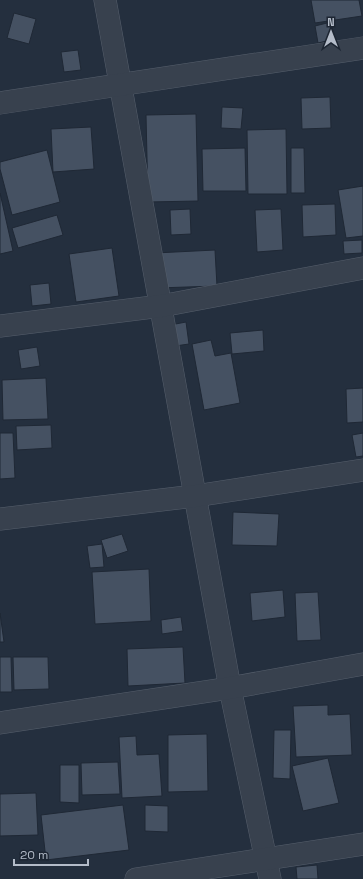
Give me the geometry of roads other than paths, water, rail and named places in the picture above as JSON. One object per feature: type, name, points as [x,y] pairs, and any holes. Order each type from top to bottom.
[{"type":"street","points":[[105,0],[230,688],[268,869]]},
{"type":"street","points":[[0,103],[120,83],[363,48]]},
{"type":"street","points":[[0,326],[161,306],[363,268]]},
{"type":"street","points":[[0,519],[195,496],[363,470]]},
{"type":"street","points":[[0,723],[230,688],[363,664]]},
{"type":"street","points":[[136,879],[268,869],[363,844]]}]
